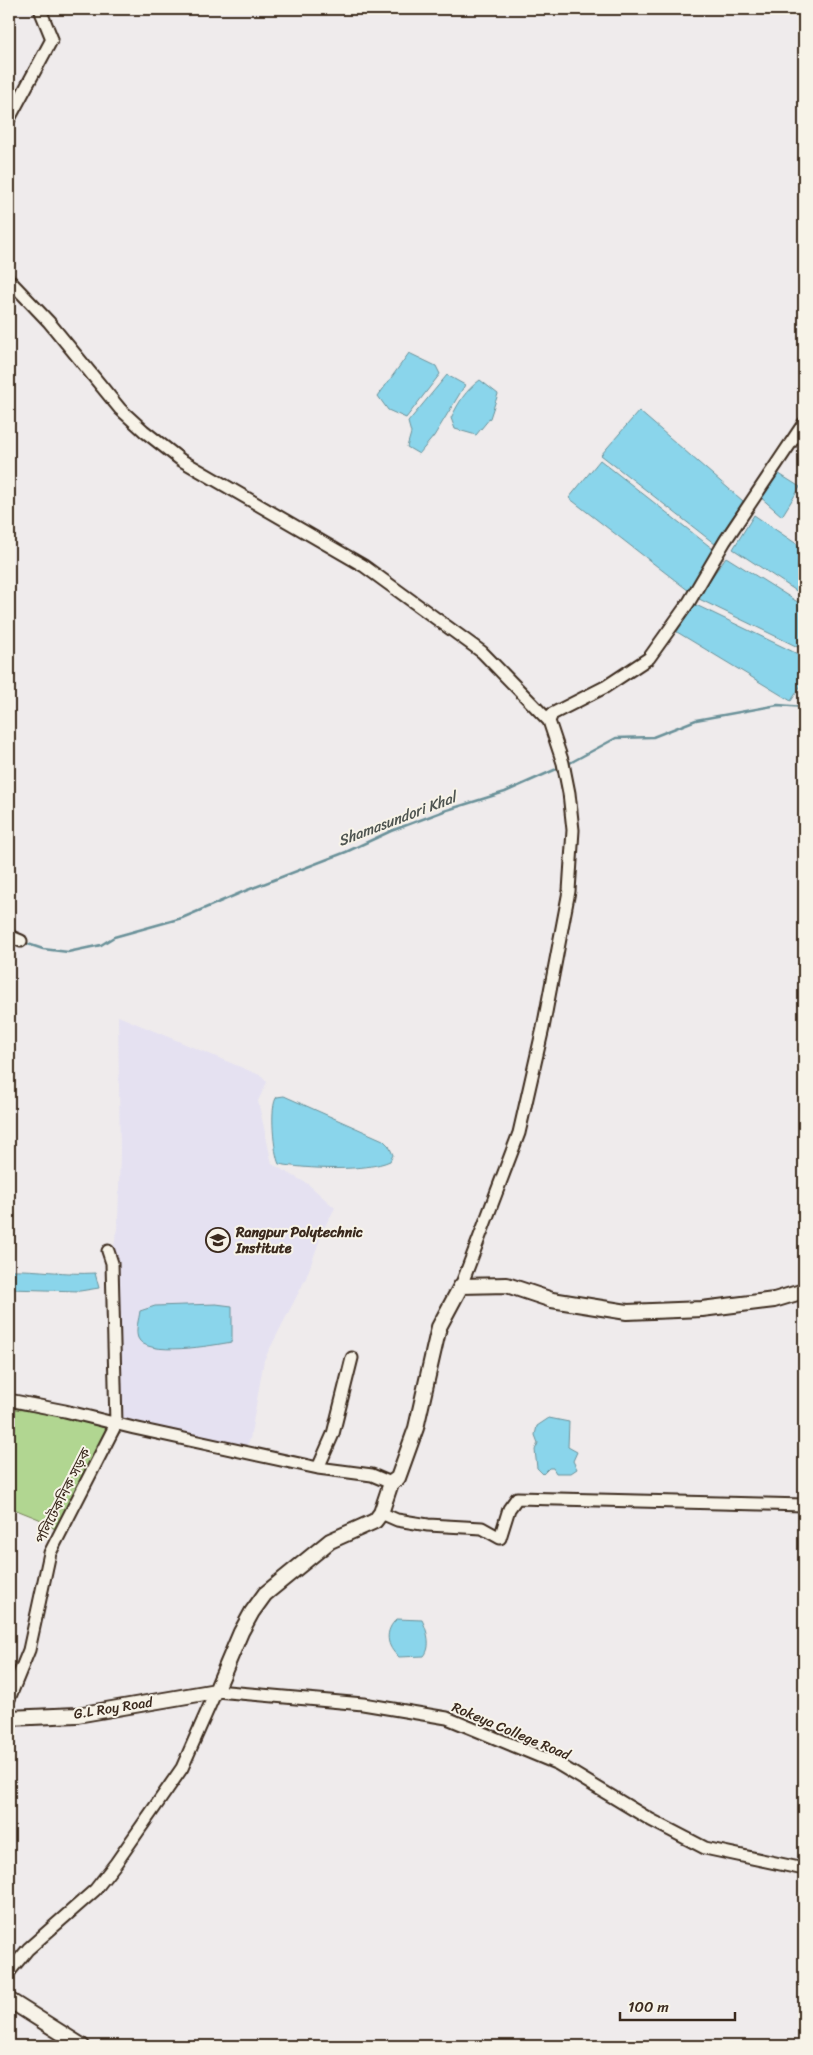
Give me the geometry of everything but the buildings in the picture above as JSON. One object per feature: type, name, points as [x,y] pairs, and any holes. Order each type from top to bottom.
[{"type":"main road","points":[[216,1691],[241,1632],[265,1594],[330,1542],[375,1521],[381,1513],[391,1482],[398,1478],[416,1428],[439,1327],[461,1286],[507,1285],[552,1300],[627,1312],[702,1309],[774,1300],[804,1291]]},
{"type":"main road","name":"G.L Roy Road","points":[[9,1718],[77,1716],[216,1691]]},
{"type":"main road","points":[[9,2000],[82,2046]]},
{"type":"street","points":[[9,118],[52,39],[41,12],[42,9]]},
{"type":"street","points":[[9,280],[49,322],[120,409],[144,430],[181,460],[364,566],[482,652],[549,721],[564,768],[573,830],[569,891],[519,1133],[499,1181],[481,1237],[461,1286]]},
{"type":"street","points":[[549,721],[552,714],[605,687],[649,658],[689,602],[725,541],[804,424]]},
{"type":"street","points":[[9,936],[21,942]]},
{"type":"street","points":[[108,1251],[112,1263],[116,1424]]},
{"type":"street","points":[[318,1468],[333,1434],[352,1358]]},
{"type":"street","points":[[9,1400],[65,1410],[116,1424],[318,1468],[372,1475],[391,1482]]},
{"type":"street","name":"পলিটেকনিক সড়ক","points":[[9,1699],[29,1650],[50,1553],[116,1424]]},
{"type":"street","points":[[381,1513],[396,1520],[428,1525],[482,1528],[500,1538],[509,1509],[517,1498],[804,1505]]},
{"type":"street","points":[[9,1972],[28,1949],[95,1890],[116,1863],[182,1768],[216,1691]]},
{"type":"street","name":"Rokeya College Road","points":[[216,1691],[363,1704],[447,1718],[558,1764],[651,1820],[706,1848],[804,1869]]},
{"type":"shaded area","name":"Rangpur Polytechnic Institute","points":[[118,1016],[262,1076],[267,1082],[258,1101],[272,1164],[308,1184],[335,1208],[324,1228],[306,1278],[264,1360],[250,1439],[245,1449],[114,1420],[113,1252],[118,1223],[120,1153]]},
{"type":"green space","points":[[9,1408],[57,1415],[120,1432],[58,1531],[39,1519],[9,1507]]},
{"type":"water","points":[[409,353],[436,366],[440,374],[406,418],[388,410],[378,396]]},
{"type":"water","points":[[447,375],[465,385],[434,436],[419,454],[407,447],[411,433],[408,422]]},
{"type":"water","points":[[480,380],[498,394],[490,418],[476,435],[455,429],[451,418],[463,397]]},
{"type":"water","points":[[639,411],[743,501],[715,544],[601,455]]},
{"type":"water","points":[[600,460],[713,549],[689,591],[569,498]]},
{"type":"water","points":[[776,472],[800,487],[782,516],[759,496]]},
{"type":"water","points":[[754,515],[804,549],[804,596],[733,549]]},
{"type":"water","points":[[726,557],[804,606],[804,650],[697,598]]},
{"type":"water","points":[[694,604],[804,657],[804,681],[791,701],[677,632]]},
{"type":"water","points":[[284,1096],[383,1140],[389,1146],[393,1155],[390,1161],[366,1167],[351,1168],[319,1168],[279,1164],[274,1141],[273,1109],[277,1097]]},
{"type":"water","points":[[9,1270],[95,1273],[99,1288],[80,1291],[9,1289]]},
{"type":"water","points":[[216,1304],[232,1306],[232,1342],[167,1349],[144,1344],[138,1338],[137,1328],[140,1311],[155,1306]]},
{"type":"water","points":[[549,1418],[569,1422],[568,1447],[577,1452],[573,1461],[577,1469],[571,1473],[556,1473],[553,1468],[549,1468],[543,1474],[537,1468],[535,1450],[538,1443],[535,1435],[537,1426]]},
{"type":"water","points":[[397,1619],[422,1620],[427,1633],[428,1643],[424,1656],[399,1657],[391,1648],[388,1633]]},
{"type":"waterway","name":"Shamasundori Khal","points":[[568,764],[616,738],[653,737],[696,720],[778,705],[804,707]]},
{"type":"waterway","name":"Shamasundori Khal","points":[[25,943],[43,949],[68,952],[101,945],[114,937],[182,918],[245,891],[346,852],[391,831],[444,811],[505,792],[561,767]]},
{"type":"waterway","name":"Shamasundori Khal","points":[[9,923],[16,934]]},
{"type":"place","name":"Rangpur Polytechnic Institute","points":[[218,1240]]}]
